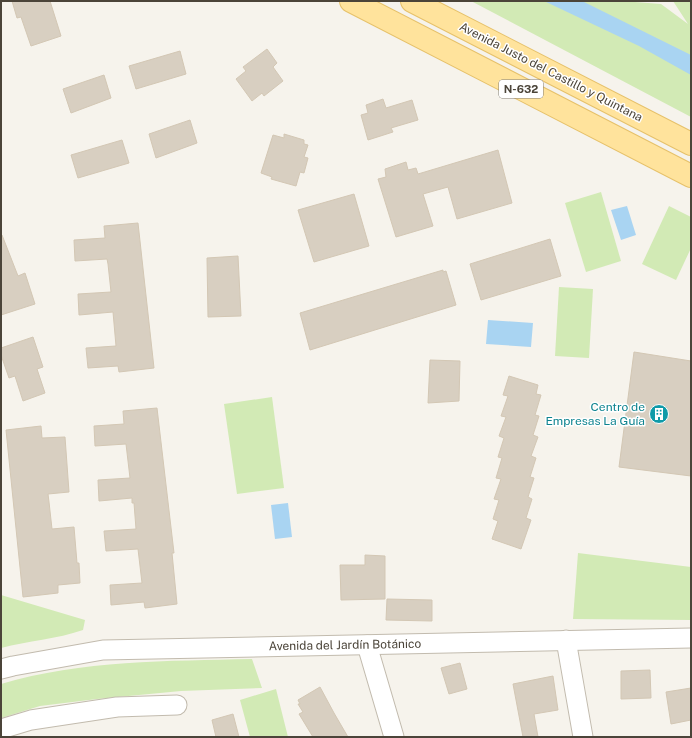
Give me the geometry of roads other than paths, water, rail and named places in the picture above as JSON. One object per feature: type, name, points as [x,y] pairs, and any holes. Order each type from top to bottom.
[{"type":"main road","name":"N-632","points":[[351,1],[691,176]]},
{"type":"main road","name":"Avenida Justo del Castillo y Quintana","points":[[412,1],[691,144]]},
{"type":"street","name":"Avenida del Jardín Botánico","points":[[1,670],[13,666],[103,650],[691,638]]},
{"type":"street","points":[[566,640],[583,737]]},
{"type":"street","points":[[367,645],[394,737]]},
{"type":"street","points":[[1,729],[31,720],[118,707],[177,705]]},
{"type":"water","points":[[544,1],[582,1],[691,55],[691,75],[639,46]]},
{"type":"water","points":[[627,206],[636,235],[621,240],[611,210]]},
{"type":"water","points":[[488,320],[533,323],[531,347],[486,344]]},
{"type":"water","points":[[288,503],[292,537],[275,539],[271,505]]},
{"type":"place","name":"Centro de Empresas La Guía","points":[[659,414]]}]
